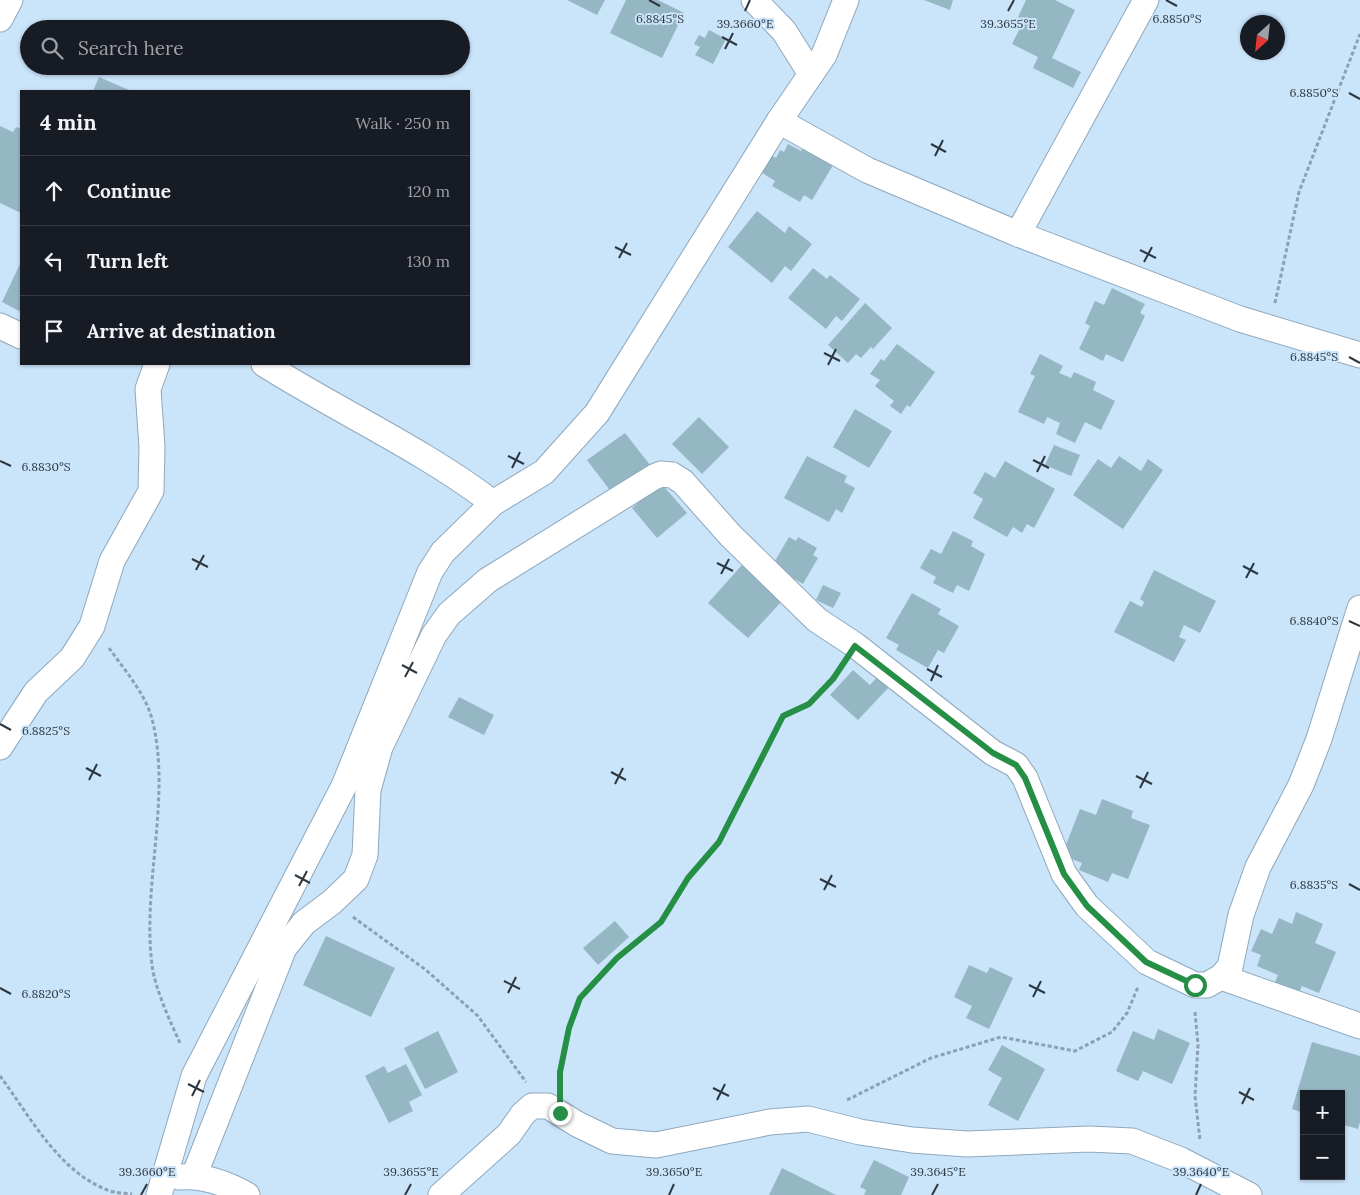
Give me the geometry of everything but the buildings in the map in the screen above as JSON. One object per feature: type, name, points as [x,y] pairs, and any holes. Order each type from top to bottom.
[{"type":"street","points":[[0,19],[10,0]]},
{"type":"street","points":[[754,0],[784,31],[811,74]]},
{"type":"street","points":[[162,1187],[194,1076],[344,786],[430,572],[443,552],[493,503],[544,472],[597,414],[779,121],[824,54],[846,0]]},
{"type":"street","points":[[1018,234],[1146,0]]},
{"type":"street","points":[[779,121],[868,170],[1018,234],[1240,319],[1360,355]]},
{"type":"street","points":[[0,326],[20,336]]},
{"type":"street","points":[[0,747],[36,692],[72,658],[92,626],[112,561],[151,491],[152,446],[148,389],[157,365]]},
{"type":"street","points":[[266,365],[415,450],[459,477],[493,503]]},
{"type":"street","points":[[194,1176],[284,948],[304,923],[332,902],[356,879],[365,854],[368,790],[380,747],[434,635],[449,614],[488,580],[654,477],[661,474],[672,475],[683,482],[730,535],[817,620],[855,646],[993,753],[1016,765],[1025,778],[1064,874],[1087,906],[1146,962],[1195,985],[1207,985],[1221,978],[1230,967],[1234,957],[1241,915],[1258,867],[1301,785],[1319,739],[1360,608]]},
{"type":"street","points":[[1221,978],[1360,1026]]},
{"type":"street","points":[[441,1195],[509,1134],[523,1114],[532,1106],[554,1110],[612,1141],[656,1145],[770,1122],[808,1119],[860,1132],[912,1140],[967,1144],[1090,1139],[1132,1141],[1181,1160],[1249,1195]]},
{"type":"street","points":[[162,1187],[194,1176],[232,1186],[247,1195]]},
{"type":"path","points":[[1271,328],[1278,285],[1299,192],[1360,34]]},
{"type":"path","points":[[92,626],[136,685],[153,721],[159,764],[151,904],[152,966],[169,1019],[194,1076]]},
{"type":"path","points":[[332,902],[426,970],[478,1016],[541,1102],[554,1110],[569,1028],[580,998],[617,958],[661,922],[688,878],[719,842],[783,716],[809,704],[833,679],[855,646]]},
{"type":"path","points":[[808,1119],[931,1058],[1001,1037],[1075,1051],[1112,1032],[1127,1012],[1146,962]]},
{"type":"path","points":[[1195,985],[1198,1045],[1195,1096],[1196,1114],[1198,1132],[1212,1176]]},
{"type":"path","points":[[0,1076],[56,1150],[80,1175],[110,1191],[141,1195]]},
{"type":"route","points":[[560,1113],[560,1072],[569,1028],[580,998],[617,958],[661,922],[688,878],[719,842],[783,716],[809,704],[833,679],[855,646],[993,753],[1016,765],[1025,778],[1064,874],[1087,906],[1146,962],[1195,985]]}]
